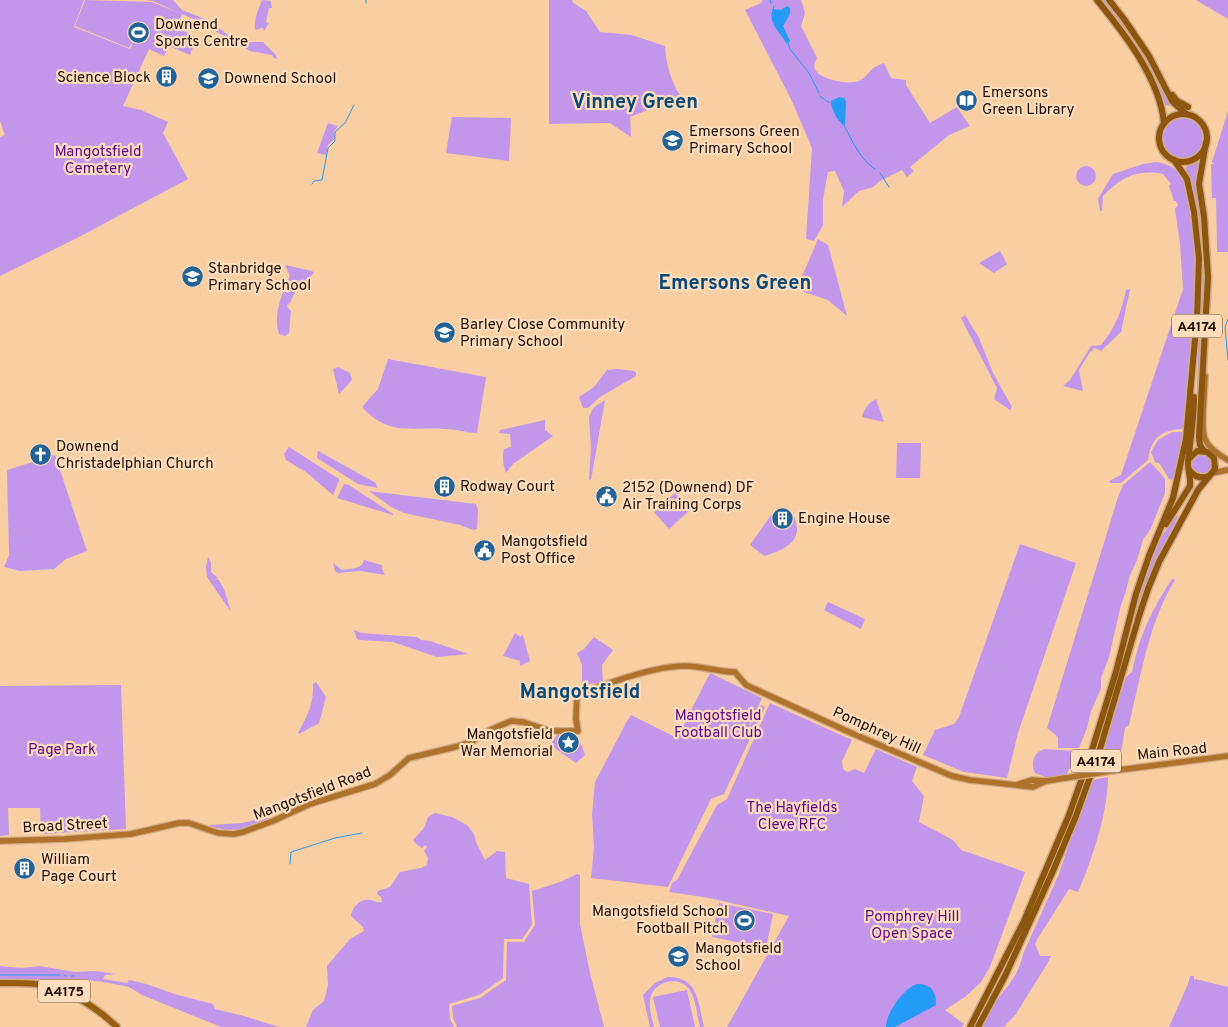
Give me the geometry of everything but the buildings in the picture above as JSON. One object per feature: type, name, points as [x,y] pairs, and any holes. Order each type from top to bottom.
[{"type":"highway","name":"A4174","points":[[1097,0],[1118,27],[1159,96],[1163,106],[1164,123],[1159,133],[1159,142],[1167,156],[1174,160],[1187,179],[1194,212],[1198,258],[1194,422],[1190,458]]},
{"type":"highway","points":[[1109,0],[1149,56],[1172,101],[1187,111],[1202,125],[1206,136],[1204,148],[1196,157],[1186,161],[1174,160]]},
{"type":"highway","points":[[1164,123],[1173,116],[1187,111]]},
{"type":"highway","name":"A4174","points":[[1204,451],[1200,445],[1199,437],[1208,277],[1204,217],[1199,184],[1206,142]]},
{"type":"highway","points":[[1157,537],[1173,498],[1186,439],[1197,317]]},
{"type":"highway","points":[[1204,451],[1210,453],[1214,458],[1215,466],[1211,474],[1204,478],[1197,477],[1190,471],[1188,464],[1190,458],[1194,453],[1204,451]]},
{"type":"highway","name":"A4174","points":[[970,1027],[1024,921],[1069,815],[1093,747],[1116,672],[1136,594],[1157,537],[1188,490],[1191,479],[1190,471]]},
{"type":"highway","name":"A4174","points":[[978,1027],[1005,976],[1053,872],[1076,816],[1100,749],[1139,616],[1156,571],[1198,490],[1211,474]]},
{"type":"main road","points":[[1203,354],[1205,387],[1203,434],[1208,444],[1228,462]]},
{"type":"main road","points":[[1214,458],[1228,462]]},
{"type":"main road","points":[[1211,474],[1228,470]]},
{"type":"main road","name":"Pomphrey Hill","points":[[578,731],[576,719],[577,694],[671,667],[693,666],[717,672],[735,672],[746,686],[938,770],[970,780],[1019,784],[1032,780],[1059,780]]},
{"type":"main road","name":"Mangotsfield Road","points":[[131,834],[179,823],[189,824],[218,833],[234,834],[243,832],[310,804],[375,784],[390,775],[409,758],[473,741],[490,730],[511,721],[524,722],[551,731],[578,731]]},
{"type":"main road","name":"Main Road","points":[[1059,780],[1111,771],[1228,756]]},
{"type":"main road","name":"Broad Street","points":[[0,841],[131,834]]},
{"type":"main road","name":"A4175","points":[[0,983],[29,983],[58,989],[96,1010],[118,1027]]},
{"type":"green space","name":"Mangotsfield Cemetery","points":[[0,0],[84,0],[74,27],[130,49],[133,42],[129,48],[75,26],[85,0],[152,2],[181,14],[153,1],[145,0],[173,0],[182,10],[205,19],[203,23],[182,14],[177,28],[197,37],[190,55],[169,46],[164,56],[149,49],[123,106],[141,110],[168,122],[163,133],[188,179],[77,238],[0,276],[0,137],[5,135],[0,121]]},
{"type":"green space","points":[[262,0],[271,1],[272,8],[269,8],[266,22],[269,23],[264,31],[263,28],[255,30],[256,18]]},
{"type":"green space","points":[[549,0],[573,0],[572,2],[586,11],[600,32],[632,35],[665,46],[670,73],[681,97],[630,117],[631,137],[610,123],[549,124]]},
{"type":"green space","points":[[762,0],[801,0],[805,13],[801,26],[817,58],[814,65],[817,73],[839,81],[855,82],[862,79],[873,68],[884,63],[891,78],[906,80],[906,85],[930,123],[957,107],[970,126],[949,135],[910,167],[914,171],[907,177],[902,170],[880,181],[873,187],[859,191],[842,207],[844,191],[835,171],[828,172],[823,200],[823,225],[814,241],[806,239],[812,148],[791,99],[745,10],[761,3]]},
{"type":"green space","points":[[1100,0],[1106,0],[1134,38],[1171,106],[1165,105],[1155,81]]},
{"type":"green space","points":[[1196,0],[1228,0],[1228,19]]},
{"type":"green space","points":[[211,22],[232,38],[246,42],[263,42],[276,55],[277,59],[272,55],[250,51],[208,27]]},
{"type":"green space","points":[[1228,111],[1228,252],[1217,252],[1216,198],[1212,198],[1211,164],[1214,164],[1212,162]]},
{"type":"green space","points":[[452,117],[511,118],[509,161],[446,153]]},
{"type":"green space","points":[[1183,118],[1197,124],[1203,138],[1197,152],[1183,158],[1169,152],[1163,138],[1169,124]]},
{"type":"green space","points":[[328,123],[338,126],[334,132],[335,138],[328,145],[326,155],[317,153]]},
{"type":"green space","points":[[1199,160],[1197,184],[1205,277],[1197,429],[1195,428],[1200,317],[1199,237],[1197,209],[1185,168]]},
{"type":"green space","points":[[1157,162],[1173,168],[1184,181],[1194,237],[1196,290],[1184,424],[1182,429],[1168,431],[1158,437],[1151,446],[1148,460],[1121,483],[1110,483],[1109,481],[1121,475],[1183,289],[1175,209],[1178,205],[1174,201],[1169,186],[1171,184],[1163,174],[1137,174],[1123,179],[1103,196],[1102,211],[1100,211],[1098,199],[1113,174],[1143,164]]},
{"type":"green space","points":[[1082,166],[1090,166],[1096,172],[1096,180],[1090,186],[1082,186],[1076,180],[1076,172]]},
{"type":"green space","points":[[818,239],[828,245],[847,316],[828,300],[793,287],[804,272]]},
{"type":"green space","points":[[1000,251],[1007,264],[994,273],[979,263]]},
{"type":"green space","points":[[285,265],[314,273],[297,288],[290,303],[287,305],[291,311],[289,333],[285,336],[279,334],[277,319],[281,297],[290,276]]},
{"type":"green space","points":[[1130,289],[1121,332],[1101,351],[1095,348],[1090,352],[1079,370],[1083,391],[1063,386],[1070,380],[1091,346],[1101,345],[1106,339],[1117,319],[1126,290]]},
{"type":"green space","points":[[965,315],[979,338],[993,373],[1012,407],[1010,410],[994,399],[997,388],[961,318]]},
{"type":"green space","points":[[388,359],[486,377],[477,433],[450,429],[401,428],[382,423],[372,416],[362,407],[378,389]]},
{"type":"green space","points":[[338,367],[350,373],[352,380],[339,394],[333,369]]},
{"type":"green space","points":[[607,370],[634,371],[636,376],[600,397],[588,408],[583,408],[579,397],[594,387]]},
{"type":"green space","points":[[876,399],[884,422],[862,417],[867,406]]},
{"type":"green space","points":[[605,400],[591,480],[589,479],[591,448],[589,417],[593,408]]},
{"type":"green space","points":[[545,420],[545,430],[553,436],[513,464],[506,473],[503,455],[504,449],[511,447],[510,434],[499,433],[500,430]]},
{"type":"green space","points":[[1172,432],[1183,432],[1183,443],[1172,480],[1169,479],[1160,464],[1155,462],[1151,452],[1158,440]]},
{"type":"green space","points":[[897,443],[921,443],[920,478],[896,478]]},
{"type":"green space","points":[[289,447],[339,479],[333,495],[306,472],[286,460],[284,454]]},
{"type":"green space","points":[[318,451],[376,483],[377,488],[358,484],[317,458]]},
{"type":"green space","points":[[55,455],[87,551],[66,559],[54,569],[20,571],[4,567],[9,555],[7,470]]},
{"type":"green space","points":[[1202,455],[1209,458],[1212,465],[1209,472],[1202,475],[1195,472],[1192,465],[1195,458]]},
{"type":"green space","points":[[1150,462],[1165,479],[1165,493],[1151,528],[1143,540],[1129,578],[1109,657],[1101,678],[1101,689],[1091,711],[1079,748],[1058,748],[1058,737],[1047,728],[1118,497],[1123,485]]},
{"type":"green space","points":[[344,484],[349,485],[393,515],[337,498]]},
{"type":"green space","points":[[369,491],[476,504],[478,510],[477,529],[473,530],[460,525],[404,513],[391,507]]},
{"type":"green space","points":[[675,493],[690,510],[669,529],[654,512]]},
{"type":"green space","points":[[782,512],[794,517],[797,525],[795,538],[779,551],[764,556],[750,545],[771,515],[781,515]]},
{"type":"green space","points":[[1177,515],[1164,548],[1093,759],[1062,842],[1029,919],[975,1026],[1025,925],[1068,824],[1121,663],[1144,578],[1161,537]]},
{"type":"green space","points":[[1020,544],[1076,563],[1018,733],[1007,778],[964,772],[923,755],[935,730],[954,724],[959,717]]},
{"type":"green space","points":[[208,557],[211,563],[211,572],[218,578],[211,581],[218,579],[224,589],[231,612],[207,577]]},
{"type":"green space","points":[[364,560],[382,565],[385,575],[360,571],[338,573],[335,571],[333,563],[342,570],[359,567]]},
{"type":"green space","points":[[1172,579],[1175,580],[1158,614],[1146,651],[1129,725],[1125,728],[1119,766],[1096,770],[1126,677],[1132,672],[1142,635],[1152,612]]},
{"type":"green space","points":[[828,602],[865,619],[861,629],[824,610]]},
{"type":"green space","points":[[354,630],[361,633],[417,637],[421,640],[430,641],[468,654],[437,657],[393,642],[359,640]]},
{"type":"green space","points":[[515,633],[520,637],[523,635],[530,661],[520,666],[520,661],[503,656]]},
{"type":"green space","points":[[594,637],[613,650],[602,665],[603,682],[584,685],[582,683],[582,665],[577,653],[584,649]]},
{"type":"green space","name":"Mangotsfield Football Club","points":[[710,673],[762,698],[742,742],[761,705],[765,707],[724,794],[711,799],[668,887],[591,878],[594,848],[592,814],[595,782],[626,723],[631,715],[677,738]]},
{"type":"green space","points":[[316,682],[326,697],[320,720],[319,723],[299,734],[311,704],[313,684]]},
{"type":"green space","name":"Page Park","points":[[121,685],[126,829],[41,834],[40,808],[8,808],[9,835],[0,836],[0,686]]},
{"type":"green space","name":"Pomphrey Hill Open Space","points":[[770,703],[852,740],[842,761],[843,769],[847,772],[855,769],[864,773],[876,749],[917,767],[912,781],[924,796],[919,822],[953,840],[961,850],[1025,872],[990,967],[981,982],[965,997],[945,1010],[964,1024],[962,1027],[727,1027],[789,916],[709,898],[669,892],[672,883],[677,880],[717,805],[727,799]]},
{"type":"green space","points":[[557,735],[576,738],[581,744],[585,755],[576,763],[550,745]]},
{"type":"green space","points":[[1041,750],[1074,751],[1078,754],[1066,775],[1048,778],[1035,773],[1034,758]]},
{"type":"green space","points":[[1108,777],[1105,805],[1098,836],[1078,892],[1069,889],[1035,944],[1040,956],[1051,956],[1047,964],[1016,1014],[1004,1027],[983,1027],[990,1011],[1018,970],[1023,954],[1059,874],[1093,780]]},
{"type":"green space","points":[[435,813],[452,817],[467,825],[474,834],[485,860],[497,851],[505,852],[506,878],[529,884],[532,925],[522,939],[504,939],[503,978],[479,995],[449,1004],[450,1019],[454,1027],[306,1027],[313,1010],[324,1001],[328,985],[327,966],[350,939],[364,931],[363,927],[351,916],[353,909],[361,901],[367,899],[382,902],[381,897],[377,894],[378,891],[390,887],[400,872],[427,865],[428,858],[424,851],[427,847],[425,845],[422,848],[413,840],[424,828],[428,817]]},
{"type":"green space","points":[[267,817],[270,819],[240,829],[226,830],[210,826],[242,823]]},
{"type":"green space","points":[[577,874],[580,875],[580,924],[604,1027],[457,1027],[453,1018],[452,1006],[480,998],[506,980],[507,942],[524,942],[535,925],[532,891]]},
{"type":"green space","name":"Mangotsfield School Football Pitch","points":[[719,903],[773,914],[766,948],[712,937]]},
{"type":"green space","points":[[0,966],[22,968],[39,966],[75,972],[94,971],[117,974],[105,975],[103,979],[127,983],[129,980],[146,984],[213,1004],[215,1009],[279,1027],[221,1027],[142,995],[129,987],[109,983],[82,979],[0,980]]},
{"type":"green space","points":[[1190,976],[1194,976],[1194,981],[1195,979],[1228,987],[1228,1027],[1169,1027]]},
{"type":"green space","points":[[668,977],[686,981],[691,986],[698,1001],[704,1027],[700,1027],[695,1002],[689,989],[684,984],[672,981],[660,985],[652,994],[650,1007],[654,1027],[650,1027],[643,995],[655,983]]},
{"type":"green space","points":[[687,990],[695,1027],[660,1027],[653,997]]},
{"type":"water","points":[[787,6],[790,8],[790,14],[783,26],[790,41],[787,44],[773,23],[772,14],[773,9],[781,10]]},
{"type":"water","points":[[839,97],[844,98],[846,101],[845,124],[843,125],[831,104],[831,101]]},
{"type":"water","points":[[917,984],[926,985],[932,989],[936,1005],[895,1027],[886,1027],[889,1015],[896,1002],[906,991]]},
{"type":"waterway","points":[[773,10],[774,6]]},
{"type":"waterway","points":[[788,43],[790,49],[809,73],[819,93]]},
{"type":"waterway","points":[[820,96],[830,103]]},
{"type":"waterway","points":[[312,184],[314,181],[322,180],[328,148],[335,141],[335,132],[345,123],[354,105]]},
{"type":"waterway","points":[[844,125],[861,155],[875,169]]},
{"type":"waterway","points":[[880,173],[889,187]]},
{"type":"waterway","points":[[1228,319],[1225,327],[1228,360]]},
{"type":"waterway","points":[[290,864],[291,852],[335,838],[362,833]]},
{"type":"waterway","points":[[0,975],[60,975]]},
{"type":"place","name":"Downend Sports Centre","points":[[139,33]]},
{"type":"place","name":"Science Block","points":[[167,77]]},
{"type":"place","name":"Downend School","points":[[208,78]]},
{"type":"place","name":"Emersons Green Library","points":[[966,101]]},
{"type":"place","name":"Emersons Green Primary School","points":[[673,140]]},
{"type":"place","name":"Stanbridge Primary School","points":[[192,277]]},
{"type":"place","name":"Barley Close Community Primary School","points":[[444,333]]},
{"type":"place","name":"Downend Christadelphian Church","points":[[40,455]]},
{"type":"place","name":"Rodway Court","points":[[444,486]]},
{"type":"place","name":"2152 (Downend) DF Air Training Corps","points":[[606,496]]},
{"type":"place","name":"Engine House","points":[[782,518]]},
{"type":"place","name":"Mangotsfield Post Office","points":[[485,550]]},
{"type":"place","name":"Mangotsfield War Memorial","points":[[569,743]]},
{"type":"place","name":"William Page Court","points":[[25,868]]},
{"type":"place","name":"Mangotsfield School Football Pitch","points":[[744,920]]},
{"type":"place","name":"Mangotsfield School","points":[[679,957]]},
{"type":"district","name":"Vinney Green","points":[[635,101]]},
{"type":"district","name":"Emersons Green","points":[[735,282]]},
{"type":"district","name":"Mangotsfield","points":[[580,691]]},
{"type":"park label","name":"The Hayfields Cleve RFC","points":[[792,816]]}]
